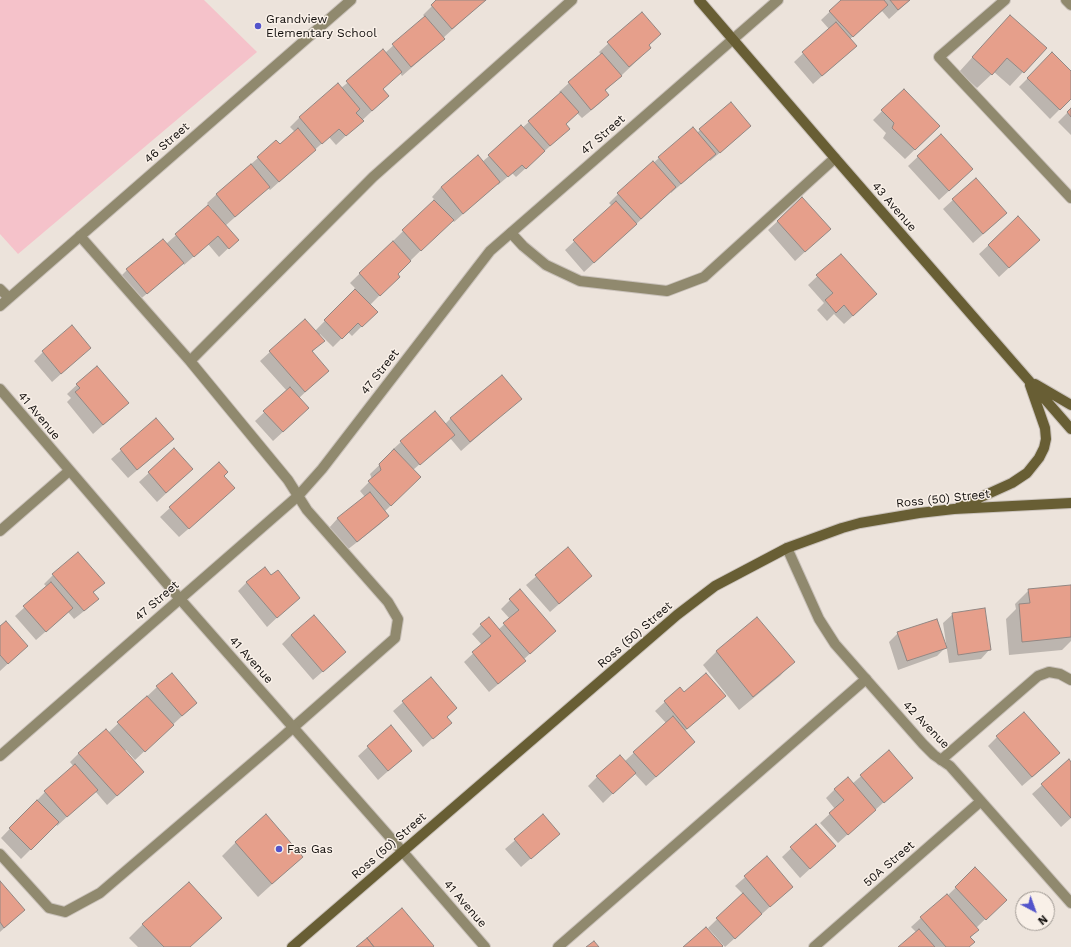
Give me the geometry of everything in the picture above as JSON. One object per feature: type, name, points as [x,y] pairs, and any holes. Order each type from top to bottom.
[{"type":"main road","name":"43 Avenue","points":[[699,0],[1071,429]]},
{"type":"main road","points":[[1028,380],[1071,405]]},
{"type":"main road","points":[[954,509],[1012,482],[1026,473],[1039,458],[1044,448],[1046,439],[1045,428],[1028,380]]},
{"type":"main road","name":"Ross (50) Street","points":[[292,947],[698,598],[715,586],[787,548],[860,523],[954,509],[1071,503]]},
{"type":"street","name":"46 Street","points":[[0,306],[350,0]]},
{"type":"street","points":[[190,361],[373,177],[572,0]]},
{"type":"street","name":"47 Street","points":[[0,756],[298,496],[322,469],[490,251],[778,0]]},
{"type":"street","points":[[1005,0],[939,57],[1071,198]]},
{"type":"street","points":[[1066,0],[1071,5]]},
{"type":"street","points":[[511,233],[523,246],[546,265],[580,281],[668,291],[704,278],[835,158]]},
{"type":"street","points":[[0,854],[49,908],[65,912],[100,893],[395,638],[398,619],[388,602],[308,510],[288,480],[190,361],[80,236]]},
{"type":"street","points":[[0,289],[9,298]]},
{"type":"street","name":"41 Avenue","points":[[0,390],[180,599],[485,947]]},
{"type":"street","points":[[0,531],[69,471]]},
{"type":"street","name":"42 Avenue","points":[[787,548],[826,632],[923,744],[950,766],[1071,903]]},
{"type":"street","points":[[941,760],[1038,676],[1049,672],[1060,674],[1071,680]]},
{"type":"street","points":[[558,947],[866,679]]},
{"type":"street","name":"50A Street","points":[[814,947],[981,801]]},
{"type":"shaded area","points":[[0,0],[204,0],[257,52],[18,254],[0,234]]},
{"type":"building","points":[[436,0],[486,0],[452,29],[431,5]]},
{"type":"building","points":[[841,0],[884,0],[888,5],[853,37],[829,11]]},
{"type":"building","points":[[890,0],[910,0],[898,10]]},
{"type":"building","points":[[642,12],[661,34],[649,45],[651,48],[629,67],[607,42]]},
{"type":"building","points":[[1010,15],[1047,48],[1024,73],[1007,58],[992,75],[972,57]]},
{"type":"building","points":[[425,16],[445,39],[411,67],[392,44]]},
{"type":"building","points":[[836,22],[857,46],[822,76],[802,52]]},
{"type":"building","points":[[383,49],[402,72],[383,89],[389,96],[372,111],[346,81]]},
{"type":"building","points":[[1052,52],[1071,71],[1071,99],[1060,110],[1027,78]]},
{"type":"building","points":[[602,53],[622,76],[605,90],[609,95],[591,110],[568,82]]},
{"type":"building","points":[[338,83],[360,109],[356,113],[364,121],[346,136],[339,129],[322,144],[299,117]]},
{"type":"building","points":[[904,89],[940,126],[915,150],[892,128],[894,123],[881,110]]},
{"type":"building","points":[[561,92],[579,112],[566,124],[570,129],[550,146],[528,121]]},
{"type":"building","points":[[731,102],[751,126],[720,153],[699,129]]},
{"type":"building","points":[[1071,108],[1071,117],[1067,112]]},
{"type":"building","points":[[521,125],[545,151],[526,169],[522,165],[508,177],[488,155]]},
{"type":"building","points":[[693,127],[716,154],[681,184],[658,157]]},
{"type":"building","points":[[298,128],[316,150],[279,182],[257,157],[276,140],[280,144]]},
{"type":"building","points":[[941,134],[973,169],[949,191],[917,156]]},
{"type":"building","points":[[478,155],[500,182],[463,214],[441,187]]},
{"type":"building","points":[[653,161],[676,187],[641,219],[617,193]]},
{"type":"building","points":[[251,164],[270,187],[235,217],[216,194]]},
{"type":"building","points":[[976,178],[1007,213],[983,234],[952,199]]},
{"type":"building","points":[[802,197],[831,229],[805,252],[777,221]]},
{"type":"building","points":[[434,200],[454,220],[421,251],[402,230]]},
{"type":"building","points":[[616,201],[637,224],[594,263],[573,240]]},
{"type":"building","points":[[208,205],[239,240],[229,249],[218,236],[194,257],[175,234]]},
{"type":"building","points":[[1018,216],[1040,240],[1009,268],[988,245]]},
{"type":"building","points":[[163,239],[184,263],[147,294],[126,269]]},
{"type":"building","points":[[393,241],[411,261],[398,274],[400,277],[380,296],[359,273]]},
{"type":"building","points":[[841,254],[877,294],[853,316],[844,305],[836,313],[825,300],[833,293],[816,275]]},
{"type":"building","points":[[355,289],[378,312],[362,327],[358,323],[342,339],[324,320]]},
{"type":"building","points":[[305,319],[325,341],[312,351],[329,371],[305,392],[269,351]]},
{"type":"building","points":[[72,325],[91,348],[61,374],[42,351]]},
{"type":"building","points":[[97,366],[129,403],[103,425],[75,392],[80,388],[76,384]]},
{"type":"building","points":[[502,375],[522,399],[470,442],[450,418]]},
{"type":"building","points":[[290,387],[309,408],[283,432],[263,411]]},
{"type":"building","points":[[435,411],[455,435],[420,465],[400,441]]},
{"type":"building","points":[[156,418],[174,439],[137,470],[120,449]]},
{"type":"building","points":[[174,448],[193,469],[166,493],[148,472]]},
{"type":"building","points":[[394,449],[421,477],[391,506],[368,481],[381,470],[379,464]]},
{"type":"building","points":[[219,462],[228,472],[224,476],[235,488],[189,529],[169,507]]},
{"type":"building","points":[[370,492],[389,516],[357,542],[337,518]]},
{"type":"building","points":[[568,547],[592,576],[559,604],[535,575]]},
{"type":"building","points":[[78,552],[105,583],[93,592],[99,599],[84,611],[52,574]]},
{"type":"building","points":[[265,567],[271,575],[278,570],[300,598],[277,618],[246,582]]},
{"type":"building","points":[[51,582],[73,608],[46,632],[23,606]]},
{"type":"building","points":[[1071,585],[1071,637],[1022,642],[1019,604],[1030,603],[1028,589]]},
{"type":"building","points":[[520,589],[556,631],[530,654],[503,623],[519,610],[509,599]]},
{"type":"building","points":[[985,608],[991,650],[958,655],[952,613]]},
{"type":"building","points":[[314,615],[346,652],[323,672],[291,635]]},
{"type":"building","points":[[489,617],[526,661],[498,684],[472,652],[491,636],[480,624]]},
{"type":"building","points":[[757,617],[795,662],[753,697],[716,651]]},
{"type":"building","points":[[937,619],[947,648],[907,661],[897,632]]},
{"type":"building","points":[[6,621],[28,646],[8,664],[0,655],[0,626]]},
{"type":"building","points":[[172,673],[197,703],[182,716],[156,686]]},
{"type":"building","points":[[706,673],[726,696],[687,729],[664,701],[680,687],[684,692]]},
{"type":"building","points":[[431,677],[457,708],[447,717],[452,723],[433,739],[402,701]]},
{"type":"building","points":[[147,696],[174,725],[145,752],[117,722]]},
{"type":"building","points":[[1024,712],[1060,753],[1032,777],[996,736]]},
{"type":"building","points":[[673,716],[695,742],[656,777],[633,752]]},
{"type":"building","points":[[391,725],[412,751],[388,771],[367,746]]},
{"type":"building","points":[[106,729],[144,772],[117,796],[78,753]]},
{"type":"building","points":[[889,750],[913,778],[884,803],[860,775]]},
{"type":"building","points":[[620,755],[636,773],[613,794],[596,776]]},
{"type":"building","points":[[1069,759],[1071,762],[1071,818],[1041,784]]},
{"type":"building","points":[[75,764],[98,790],[67,817],[44,791]]},
{"type":"building","points":[[848,777],[876,810],[848,835],[829,813],[844,800],[834,789]]},
{"type":"building","points":[[37,800],[59,822],[31,850],[9,828]]},
{"type":"building","points":[[266,814],[303,857],[272,884],[235,842]]},
{"type":"building","points":[[543,814],[560,834],[531,859],[514,839]]},
{"type":"building","points":[[816,824],[836,846],[810,869],[790,847]]},
{"type":"building","points":[[767,856],[793,887],[770,907],[744,876]]},
{"type":"building","points":[[975,867],[1007,900],[986,920],[955,887]]},
{"type":"building","points":[[0,881],[25,910],[4,928],[0,922]]},
{"type":"building","points":[[189,882],[222,918],[190,947],[164,947],[142,924]]},
{"type":"building","points":[[743,893],[762,914],[735,939],[716,918]]},
{"type":"building","points":[[947,894],[979,930],[970,937],[975,942],[969,947],[946,947],[920,917]]},
{"type":"building","points":[[402,908],[434,946],[433,947],[374,947],[367,938]]},
{"type":"building","points":[[706,927],[723,946],[722,947],[683,947]]},
{"type":"building","points":[[919,929],[935,947],[898,947]]},
{"type":"building","points":[[367,938],[374,947],[356,947]]},
{"type":"building","points":[[594,941],[599,947],[586,947]]},
{"type":"place","name":"Grandview Elementary School","points":[[258,26]]},
{"type":"place","name":"Fas Gas","points":[[279,849]]}]
